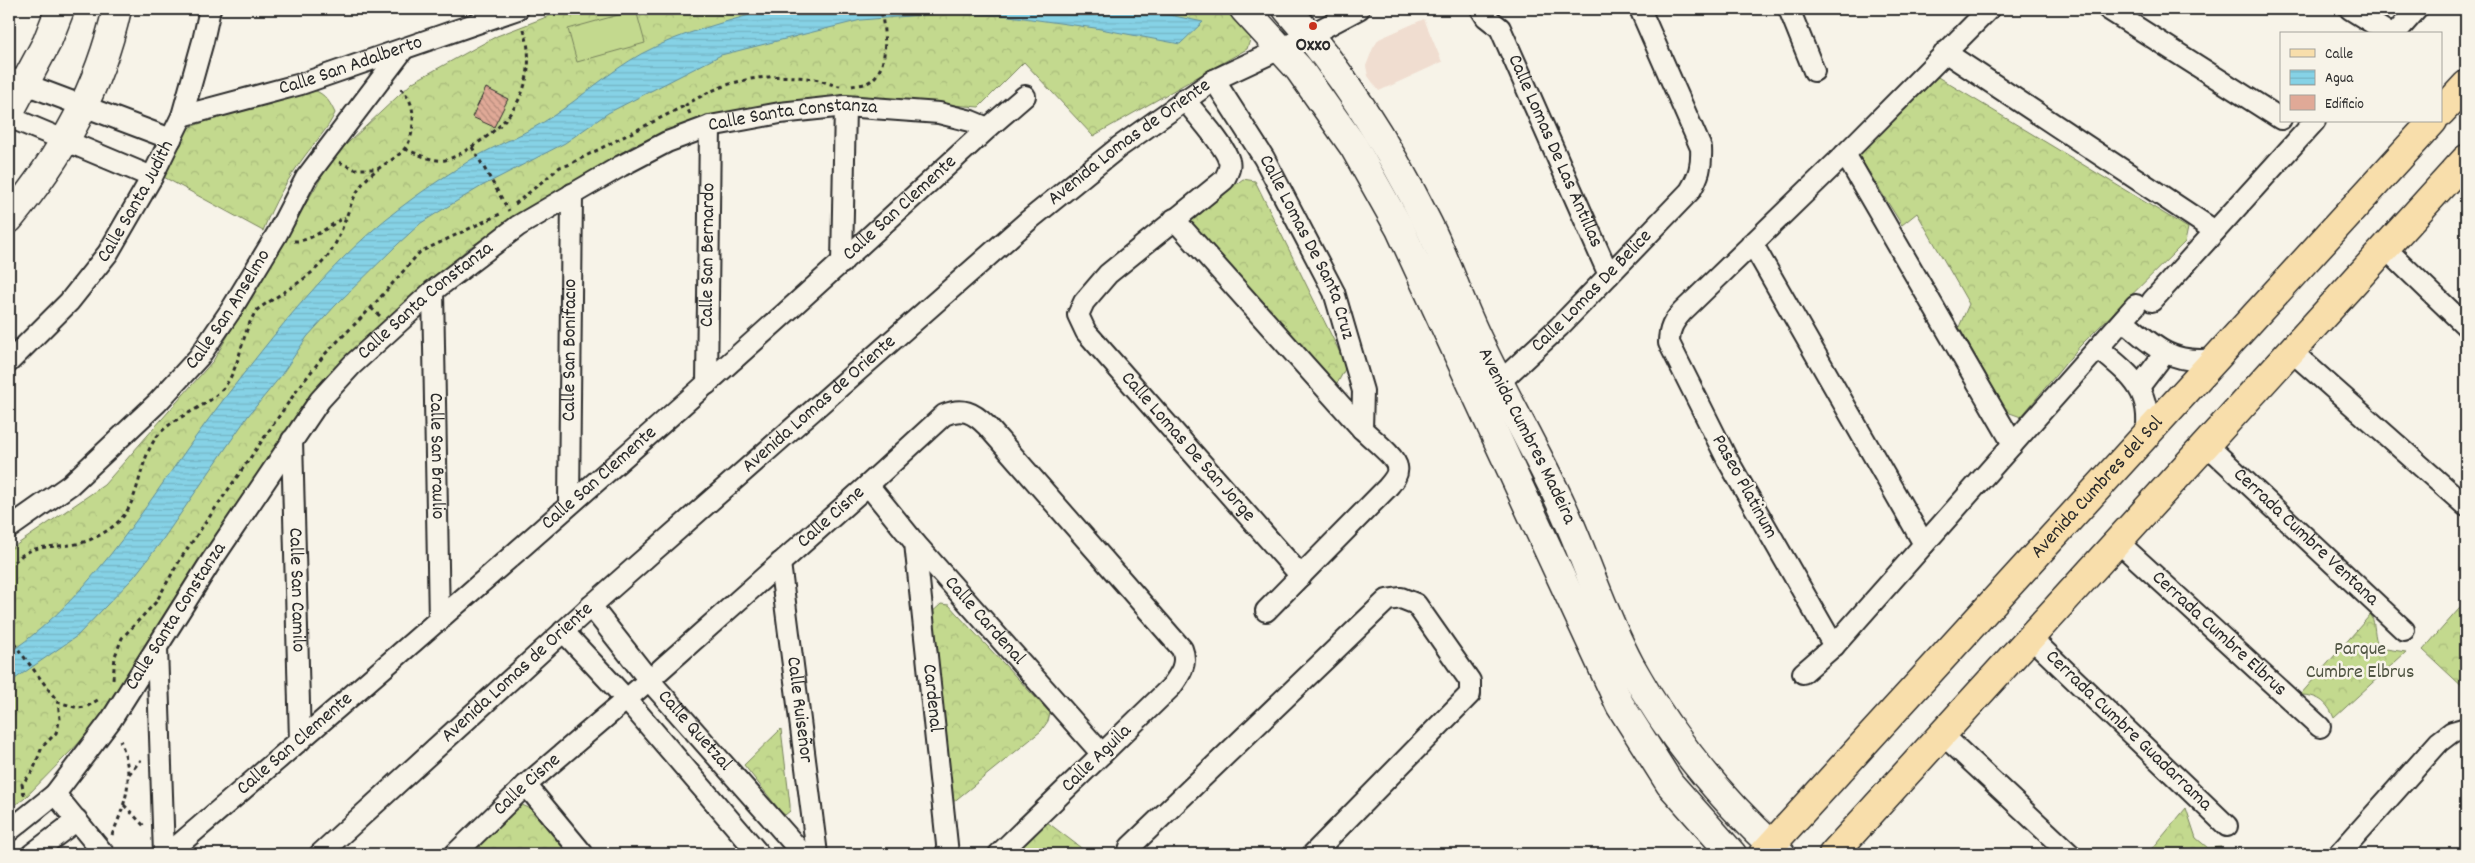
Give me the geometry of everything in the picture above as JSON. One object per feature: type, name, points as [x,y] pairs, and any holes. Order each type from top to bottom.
[{"type":"main road","points":[[2442,111],[2466,85]]},
{"type":"main road","name":"Avenida Cumbres del Sol","points":[[1772,851],[2146,434],[2432,122]]},
{"type":"main road","points":[[1833,854],[2117,541],[2207,445],[2290,350],[2466,159]]},
{"type":"street","points":[[9,113],[16,81],[47,42],[60,9]]},
{"type":"street","points":[[9,219],[65,140],[84,107],[104,61],[117,9]]},
{"type":"street","name":"Calle Santa Judith","points":[[9,362],[69,302],[108,253],[152,177],[182,116],[210,9]]},
{"type":"street","name":"Calle San Adalberto","points":[[182,116],[301,84],[518,9]]},
{"type":"street","name":"Avenida Cumbres Madeira","points":[[1244,9],[1299,69],[1354,146],[1488,392],[1561,504],[1630,664],[1681,743],[1708,778],[1772,851]]},
{"type":"street","name":"Avenida Cumbres Madeira","points":[[1287,9],[1310,35],[1355,94],[1396,162],[1429,226],[1460,304],[1488,392],[1620,705],[1670,784],[1732,854]]},
{"type":"street","name":"Avenida Lomas de Oriente","points":[[320,854],[563,631],[1029,220],[1120,147],[1184,99],[1214,80],[1310,35],[1359,9]]},
{"type":"street","name":"Calle Lomas De Belice","points":[[1488,392],[1609,275],[1690,191],[1698,177],[1702,164],[1701,148],[1640,9]]},
{"type":"street","points":[[1924,544],[1752,243],[1845,154],[1989,9]]},
{"type":"street","points":[[2108,9],[2280,118]]},
{"type":"street","points":[[2350,9],[2387,32]]},
{"type":"street","points":[[2397,32],[2417,9]]},
{"type":"street","points":[[1793,10],[1814,71]]},
{"type":"street","name":"Calle Lomas De Las Antillas","points":[[1496,13],[1609,275]]},
{"type":"street","name":"Calle San Anselmo","points":[[9,528],[70,485],[157,403],[198,357],[231,310],[277,234],[306,178],[403,50]]},
{"type":"street","points":[[1945,52],[2215,231]]},
{"type":"street","name":"Calle Lomas De Santa Cruz","points":[[1214,80],[1264,158],[1334,292],[1363,391],[1362,429]]},
{"type":"street","points":[[16,81],[171,139]]},
{"type":"street","name":"Calle San Clemente","points":[[166,854],[439,621],[707,384],[1025,96]]},
{"type":"street","name":"Calle Lomas De Santa Cruz","points":[[1174,220],[1224,180],[1229,171],[1229,160],[1184,99]]},
{"type":"street","points":[[842,263],[845,106]]},
{"type":"street","name":"Calle Santa Constanza","points":[[9,831],[55,794],[111,720],[208,566],[320,400],[352,365],[433,291],[518,226],[667,142],[702,129],[780,113],[845,106],[939,113],[971,121],[988,128]]},
{"type":"street","points":[[9,117],[152,177]]},
{"type":"street","points":[[1803,674],[1834,646],[2123,320],[2144,303],[2215,231],[2310,127],[2289,122]]},
{"type":"street","name":"Calle San Bernardo","points":[[702,129],[707,384]]},
{"type":"street","points":[[1845,154],[2013,444]]},
{"type":"street","name":"Calle San Bonifacio","points":[[569,505],[572,194]]},
{"type":"street","points":[[1174,220],[1362,429],[1394,460],[1398,467],[1396,477],[1387,488],[1266,611]]},
{"type":"street","name":"Calle Lomas De San Jorge","points":[[1174,220],[1108,274],[1084,302],[1078,315],[1086,332],[1301,576]]},
{"type":"street","name":"Paseo Platinum","points":[[1752,243],[1672,322],[1670,343],[1726,459],[1834,646]]},
{"type":"street","points":[[2384,247],[2466,326]]},
{"type":"street","name":"Calle San Braulio","points":[[433,291],[439,621]]},
{"type":"street","points":[[2123,320],[2165,353],[2180,360],[2198,362],[2214,359]]},
{"type":"street","points":[[2098,348],[2128,372],[2139,387],[2146,402],[2148,418],[2146,434]]},
{"type":"street","points":[[2290,350],[2466,506]]},
{"type":"street","points":[[2139,387],[2165,353]]},
{"type":"street","name":"Calle Cisne","points":[[455,854],[526,785],[649,680],[868,486],[944,415],[953,411],[964,410],[976,415],[1182,649],[1185,657]]},
{"type":"street","name":"Calle San Camilo","points":[[292,440],[300,741]]},
{"type":"street","name":"Cerrada Cumbre Ventana","points":[[2207,445],[2404,630]]},
{"type":"street","name":"Calle Cardenal","points":[[868,486],[915,543],[1102,754]]},
{"type":"street","name":"Cerrada Cumbre Elbrus","points":[[2117,541],[2320,727]]},
{"type":"street","name":"Cardenal","points":[[915,543],[948,854]]},
{"type":"street","name":"Calle Ruiseñor","points":[[780,563],[817,854]]},
{"type":"street","points":[[1128,854],[1130,847],[1387,600],[1401,598],[1416,604],[1470,681],[1470,694],[1313,854]]},
{"type":"street","name":"Calle Quetzal","points":[[591,606],[649,680],[803,854]]},
{"type":"street","name":"Calle Quetzal","points":[[563,631],[626,699],[759,854]]},
{"type":"street","name":"Cerrada Cumbre Guadarrama","points":[[2030,637],[2227,826]]},
{"type":"street","points":[[157,648],[166,854]]},
{"type":"street","name":"Calle Aguila","points":[[999,854],[1172,686],[1182,672],[1185,657]]},
{"type":"street","points":[[2339,854],[2440,742],[2452,732],[2466,728]]},
{"type":"street","points":[[1942,734],[2070,854]]},
{"type":"street","points":[[526,785],[583,854]]},
{"type":"street","points":[[55,794],[104,854]]},
{"type":"street","points":[[32,854],[76,820]]},
{"type":"path","points":[[404,149],[429,158],[444,160],[457,156],[472,147],[494,133],[505,122],[516,106],[525,85],[529,45],[518,9]]},
{"type":"path","points":[[112,687],[115,656],[122,638],[156,602],[181,558],[295,393],[324,355],[371,308],[420,252],[508,210],[560,167],[623,139],[720,86],[768,76],[817,80],[846,87],[868,83],[876,74],[886,53],[881,9]]},
{"type":"path","points":[[9,568],[25,553],[44,545],[84,542],[104,534],[119,522],[134,497],[152,445],[160,433],[170,423],[209,401],[224,387],[237,362],[252,318],[257,310],[316,270],[334,247],[353,199],[365,181],[392,162],[404,149],[413,133],[413,106],[407,94],[386,73]]},
{"type":"path","points":[[686,105],[702,129]]},
{"type":"path","points":[[472,147],[508,210]]},
{"type":"path","points":[[323,154],[354,168],[380,169]]},
{"type":"path","points":[[277,234],[295,241],[304,240],[345,217]]},
{"type":"path","points":[[9,638],[58,702],[60,719],[56,733],[42,747],[33,770],[22,784],[22,793],[36,808]]},
{"type":"path","points":[[58,702],[78,708],[86,707],[105,696]]},
{"type":"path","points":[[99,700],[111,720],[124,751],[129,786],[121,814],[104,854]]},
{"type":"shaded area","points":[[1424,19],[1442,62],[1379,91],[1368,76],[1366,66],[1373,48],[1379,39]]},
{"type":"green space","points":[[567,9],[1235,9],[1254,28],[1247,49],[1093,136],[1024,62],[979,107],[844,97],[730,114],[634,145],[467,249],[327,381],[277,446],[105,716],[24,799],[9,809],[9,550],[104,485],[213,361],[334,156],[413,82],[497,36]]},
{"type":"green space","points":[[636,10],[645,43],[577,62],[568,29]]},
{"type":"green space","points":[[1936,76],[2188,228],[2185,242],[2080,346],[2021,417],[2007,412],[1959,327],[1969,304],[1917,213],[1902,225],[1858,155]]},
{"type":"green space","points":[[307,88],[317,91],[324,96],[335,113],[325,130],[286,183],[263,231],[160,175],[180,135],[190,127]]},
{"type":"green space","points":[[1243,179],[1255,181],[1343,359],[1345,369],[1338,382],[1326,388],[1185,222]]},
{"type":"green space","points":[[2466,601],[2466,690],[2423,650]]},
{"type":"green space","points":[[941,604],[949,605],[1050,713],[1048,721],[1041,731],[952,803],[929,615]]},
{"type":"green space","name":"Parque Cumbre Elbrus","points":[[2371,614],[2379,648],[2406,652],[2334,718],[2328,707],[2321,700],[2312,696],[2300,695]]},
{"type":"green space","points":[[781,729],[790,805],[790,811],[785,815],[744,765]]},
{"type":"green space","points":[[522,805],[536,811],[571,854],[455,854],[509,810]]},
{"type":"green space","points":[[2186,808],[2196,838],[2208,848],[2221,847],[2214,854],[2148,854]]},
{"type":"green space","points":[[1047,822],[1089,854],[1014,854]]},
{"type":"water","points":[[772,9],[1141,9],[1203,22],[1180,44],[1095,28],[1002,15],[945,13],[861,20],[721,55],[608,113],[565,143],[482,186],[437,213],[421,223],[398,244],[335,306],[307,337],[280,377],[248,416],[161,542],[133,578],[77,636],[9,683],[9,653],[41,628],[70,601],[97,571],[146,507],[193,440],[261,352],[331,270],[384,221],[419,194],[472,159],[553,116],[618,68],[641,54],[689,33]]},
{"type":"building","points":[[486,88],[508,99],[494,127],[472,117]]},
{"type":"place","name":"Oxxo","points":[[1313,26]]}]
